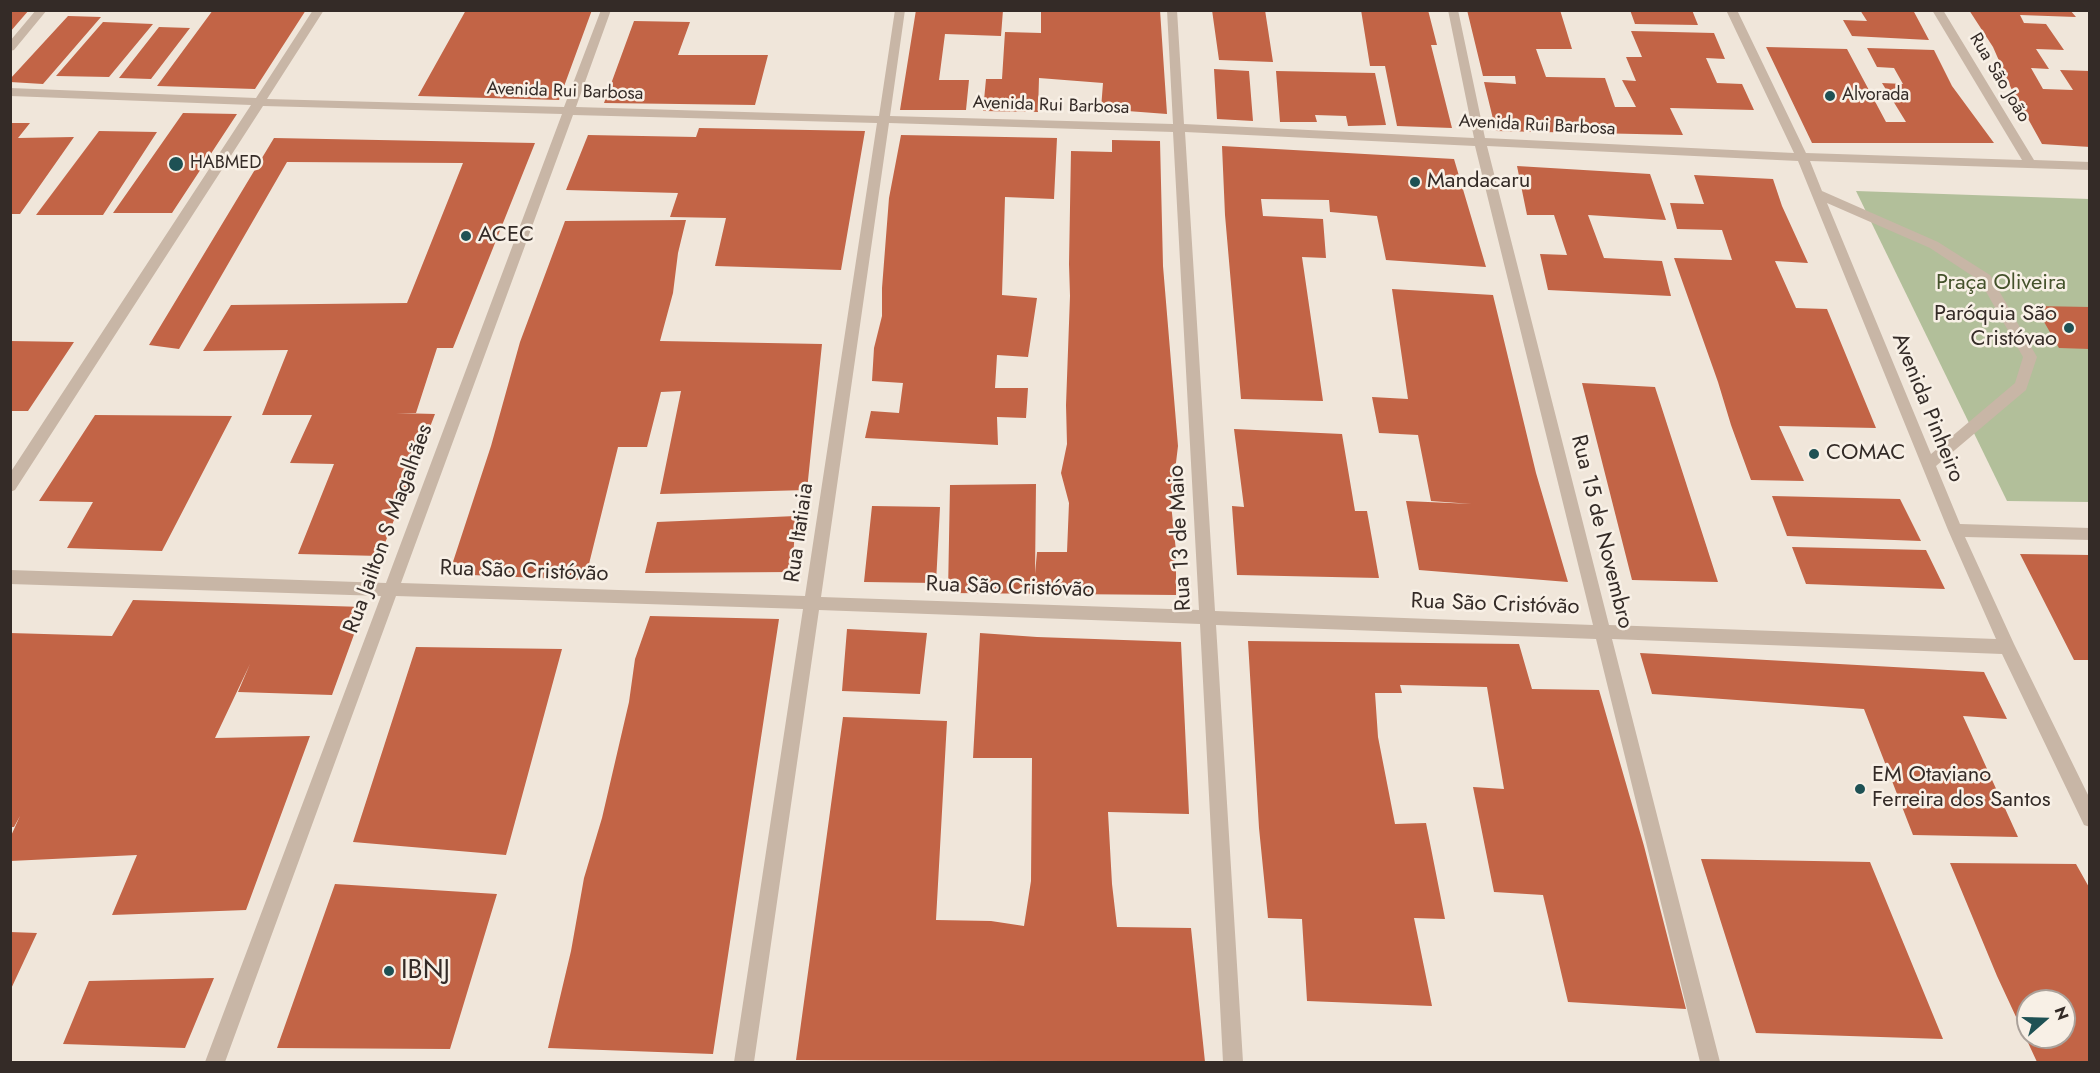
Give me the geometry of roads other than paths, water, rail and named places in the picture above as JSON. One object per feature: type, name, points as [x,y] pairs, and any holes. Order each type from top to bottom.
[{"type":"street","points":[[10,48],[42,10]]},
{"type":"street","points":[[10,486],[319,10]]},
{"type":"street","name":"Rua Jailton S Magalhães","points":[[214,1062],[606,10]]},
{"type":"street","name":"Rua Itatiaia","points":[[744,1062],[900,10]]},
{"type":"street","name":"Rua 13 de Maio","points":[[1172,10],[1233,1062]]},
{"type":"street","name":"Rua 15 de Novembro","points":[[1453,10],[1480,141],[1710,1062]]},
{"type":"street","name":"Avenida Pinheiro","points":[[1731,10],[1802,157],[1954,530],[2007,647],[2090,819]]},
{"type":"street","name":"Rua São João","points":[[1937,10],[2030,164]]},
{"type":"street","name":"Avenida Rui Barbosa","points":[[10,92],[258,102],[1180,128],[1802,157],[2090,166]]},
{"type":"street","points":[[1817,194],[1934,245],[1985,278],[2030,357],[2021,386],[1928,465]]},
{"type":"street","points":[[1954,530],[2090,534]]},
{"type":"street","name":"Rua São Cristóvão","points":[[10,577],[812,603],[2007,647]]},
{"type":"place","name":"Alvorada","points":[[1830,96]]},
{"type":"place","name":"HABMED","points":[[176,164]]},
{"type":"place","name":"Mandacaru","points":[[1415,182]]},
{"type":"place","name":"ACEC","points":[[466,236]]},
{"type":"place","name":"Paróquia São Cristóvao","points":[[2069,328]]},
{"type":"place","name":"COMAC","points":[[1814,454]]},
{"type":"place","name":"EM Otaviano Ferreira dos Santos","points":[[1860,789]]},
{"type":"place","name":"IBNJ","points":[[389,971]]},
{"type":"park label","name":"Praça Oliveira","points":[[2001,284]]}]
